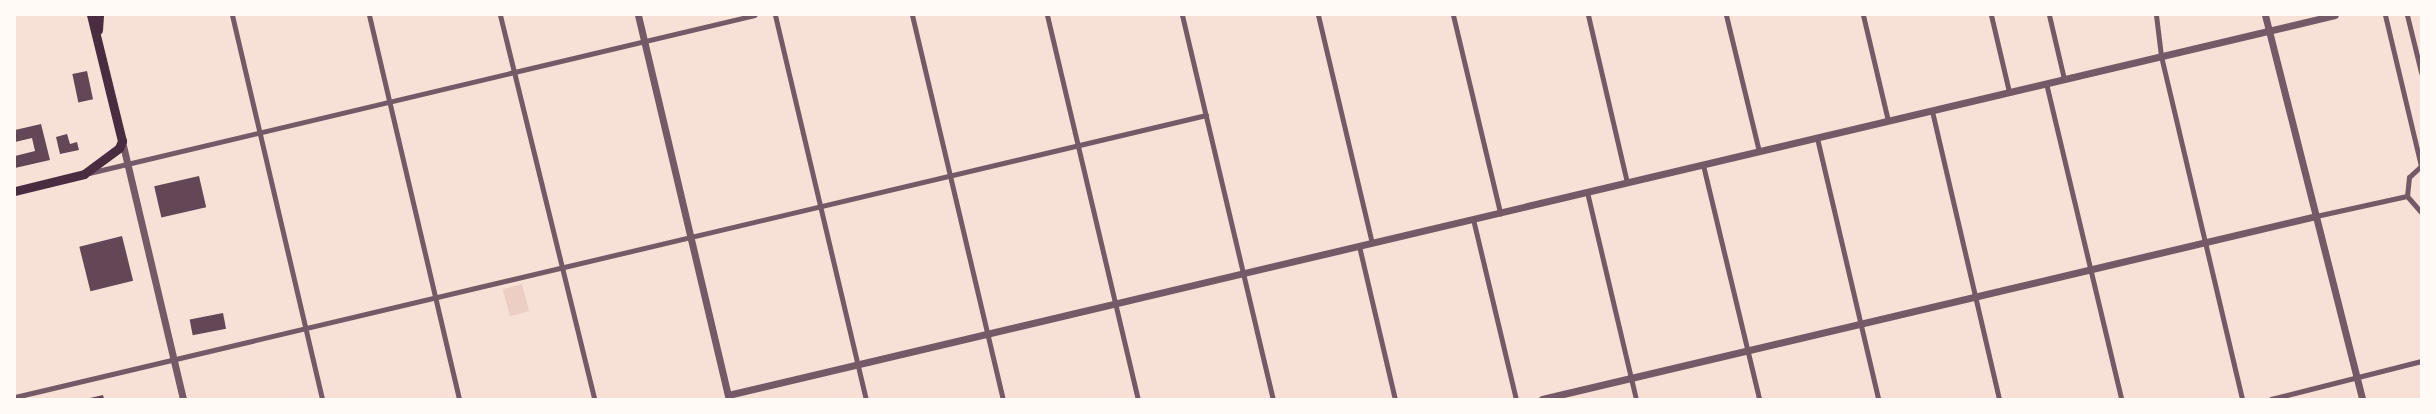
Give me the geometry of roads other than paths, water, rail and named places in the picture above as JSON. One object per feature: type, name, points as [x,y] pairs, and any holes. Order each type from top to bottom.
[{"type":"main road","points":[[15,191],[84,174],[111,157],[122,141],[91,15]]},
{"type":"main road","points":[[99,15],[99,45]]},
{"type":"street","points":[[232,15],[322,399]]},
{"type":"street","points":[[368,15],[460,399]]},
{"type":"street","points":[[500,15],[594,399]]},
{"type":"street","points":[[638,15],[728,397],[2335,15]]},
{"type":"street","points":[[84,174],[755,15]]},
{"type":"street","points":[[775,15],[866,399]]},
{"type":"street","points":[[912,15],[1003,399]]},
{"type":"street","points":[[1047,15],[1138,399]]},
{"type":"street","points":[[1182,15],[1273,399]]},
{"type":"street","points":[[1318,15],[1372,243]]},
{"type":"street","points":[[1453,15],[1500,213]]},
{"type":"street","points":[[1588,15],[1627,183]]},
{"type":"street","points":[[1726,15],[1759,152]]},
{"type":"street","points":[[1863,15],[1888,121]]},
{"type":"street","points":[[1991,15],[2009,92]]},
{"type":"street","points":[[2049,15],[2064,79]]},
{"type":"street","points":[[2156,15],[2161,56],[2242,399]]},
{"type":"street","points":[[2265,15],[2362,399]]},
{"type":"street","points":[[2385,15],[2421,166],[2409,177],[2407,196],[2421,212]]},
{"type":"street","points":[[2407,15],[2421,72]]},
{"type":"street","points":[[2046,83],[2121,399]]},
{"type":"street","points":[[1932,111],[1999,399]]},
{"type":"street","points":[[15,396],[1206,115]]},
{"type":"street","points":[[1816,138],[1878,399]]},
{"type":"street","points":[[122,141],[183,399]]},
{"type":"street","points":[[1703,165],[1758,399]]},
{"type":"street","points":[[1587,192],[1636,399]]},
{"type":"street","points":[[1542,399],[2407,196]]},
{"type":"street","points":[[1473,219],[1516,399]]},
{"type":"street","points":[[1359,246],[1395,399]]},
{"type":"street","points":[[2271,399],[2357,379],[2421,361]]}]
